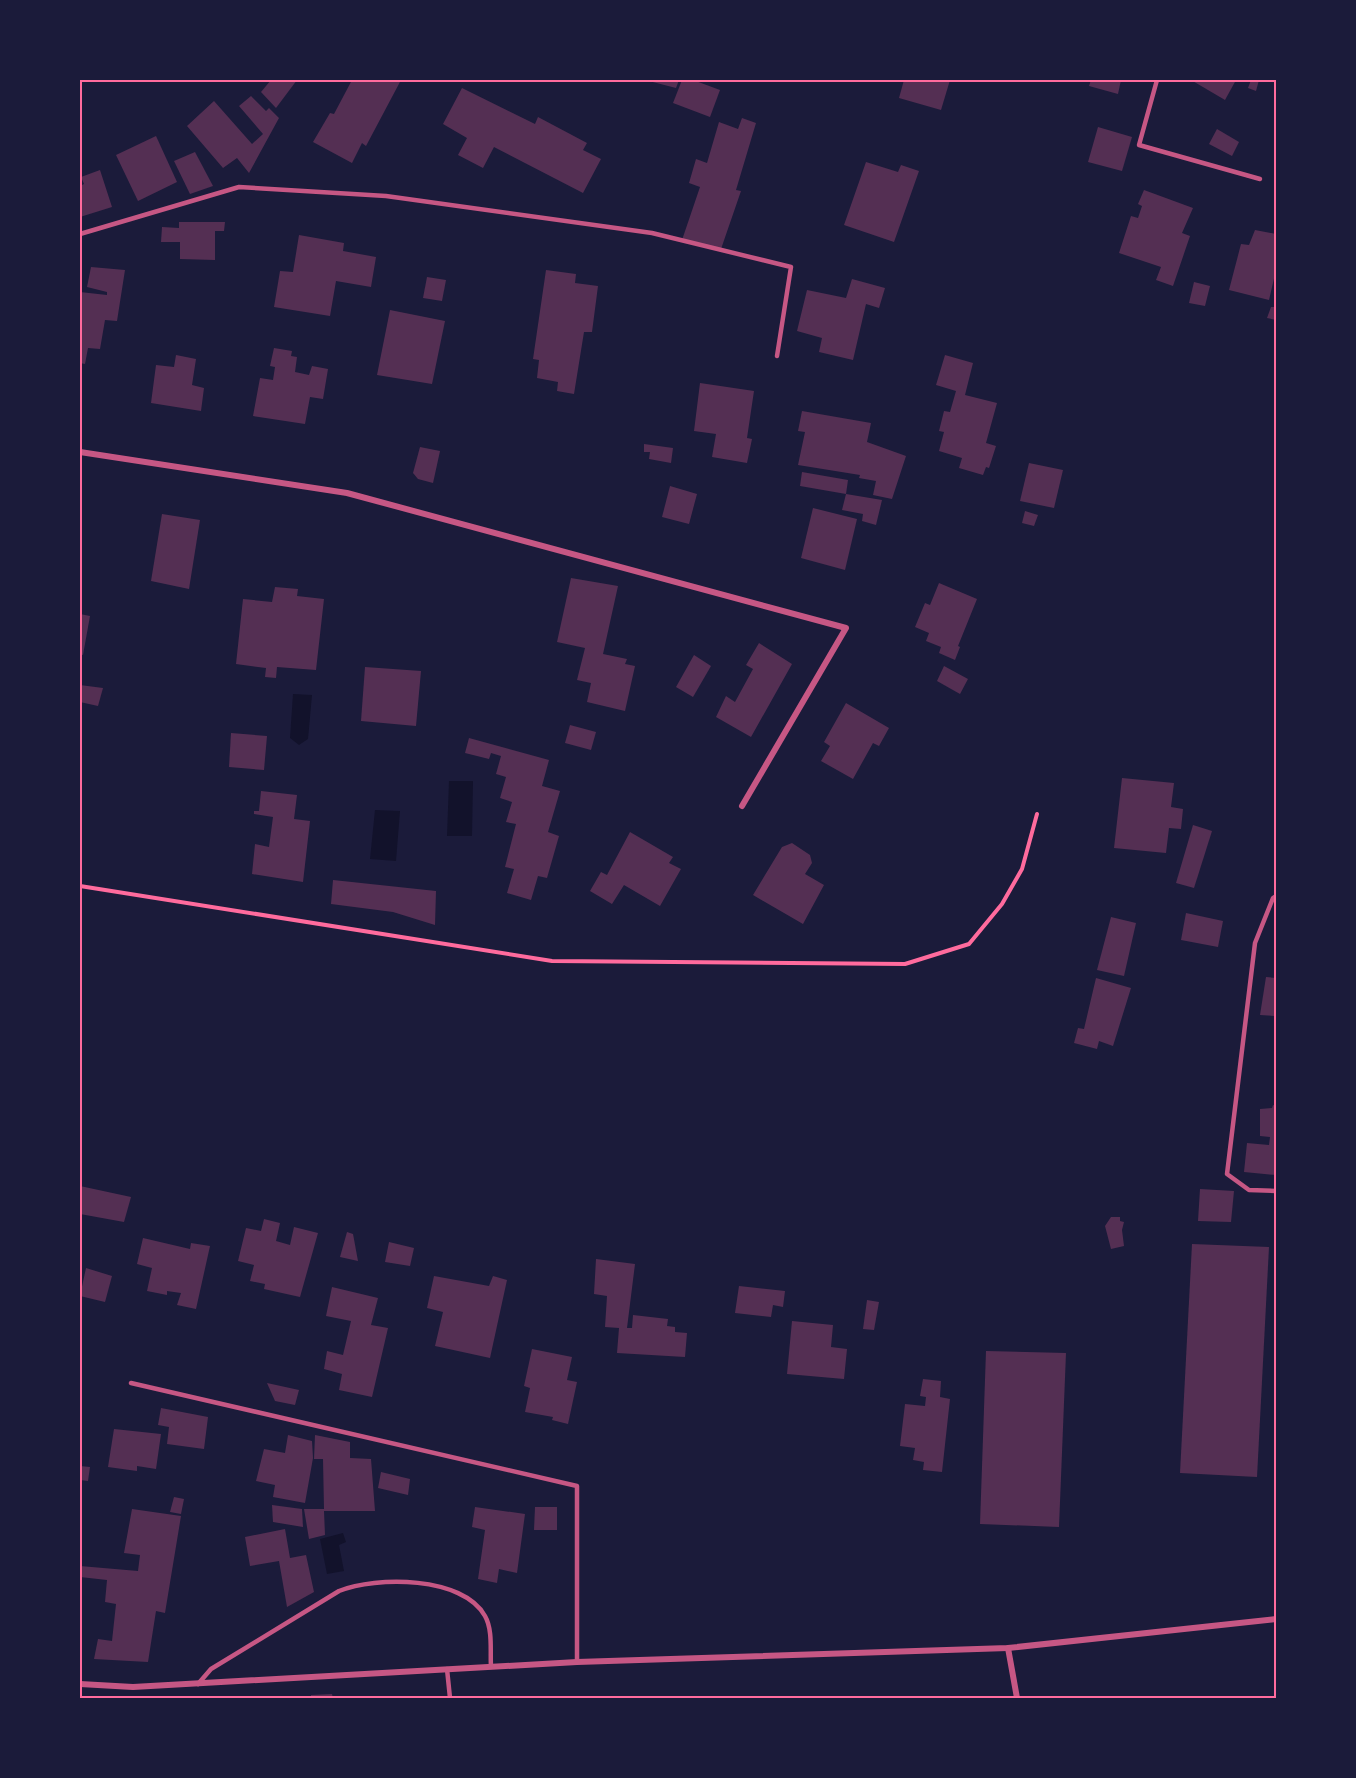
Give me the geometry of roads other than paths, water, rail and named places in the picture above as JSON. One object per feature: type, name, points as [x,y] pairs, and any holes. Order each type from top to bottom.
[{"type":"street","points":[[80,452],[347,493],[846,628],[742,806]]},
{"type":"street","points":[[80,1684],[133,1687],[577,1662],[1008,1648],[1276,1618]]},
{"type":"street","points":[[1008,1648],[1017,1698]]},
{"type":"lane","points":[[1157,80],[1139,145],[1260,179]]},
{"type":"lane","points":[[80,234],[239,187],[386,196],[652,233],[791,267],[777,356]]},
{"type":"lane","points":[[1276,896],[1273,898],[1255,943],[1227,1174],[1249,1190],[1276,1191]]},
{"type":"lane","points":[[131,1383],[577,1486],[577,1662]]},
{"type":"lane","points":[[198,1684],[211,1669],[339,1591],[359,1583],[418,1583],[455,1590],[474,1600],[486,1618],[491,1667]]},
{"type":"lane","points":[[447,1669],[450,1698]]}]
